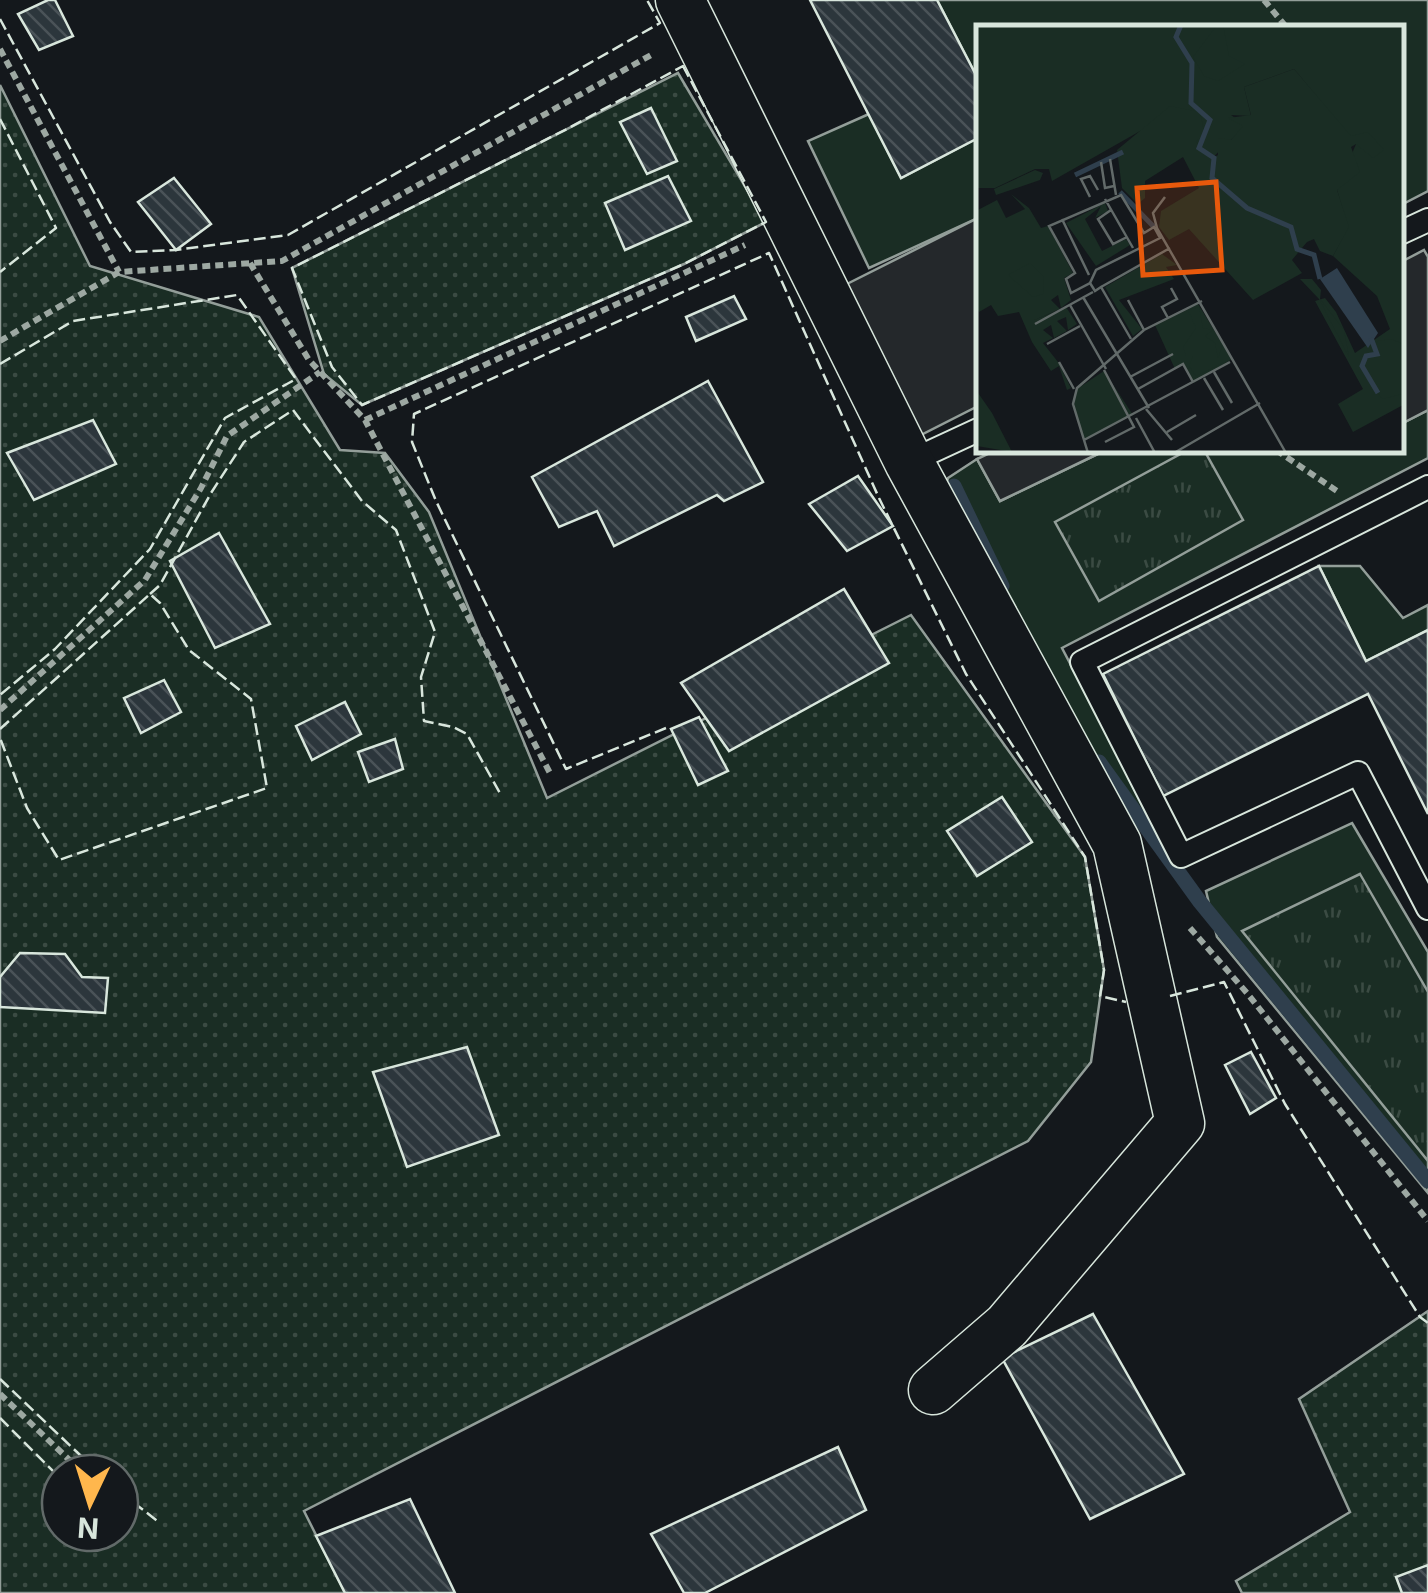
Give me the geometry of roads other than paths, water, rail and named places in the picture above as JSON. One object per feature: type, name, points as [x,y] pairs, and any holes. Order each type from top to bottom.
[{"type":"street","points":[[688,15],[909,462],[1117,844],[1180,1123],[1007,1326],[933,1390]]},
{"type":"lane","points":[[1403,232],[1428,220]]},
{"type":"lane","points":[[909,462],[976,431]]},
{"type":"lane","points":[[1428,487],[1082,662],[1181,856],[1358,773],[1428,908]]},
{"type":"waterway","points":[[954,486],[1002,586]]},
{"type":"waterway","points":[[1099,762],[1200,902],[1428,1181]]}]
